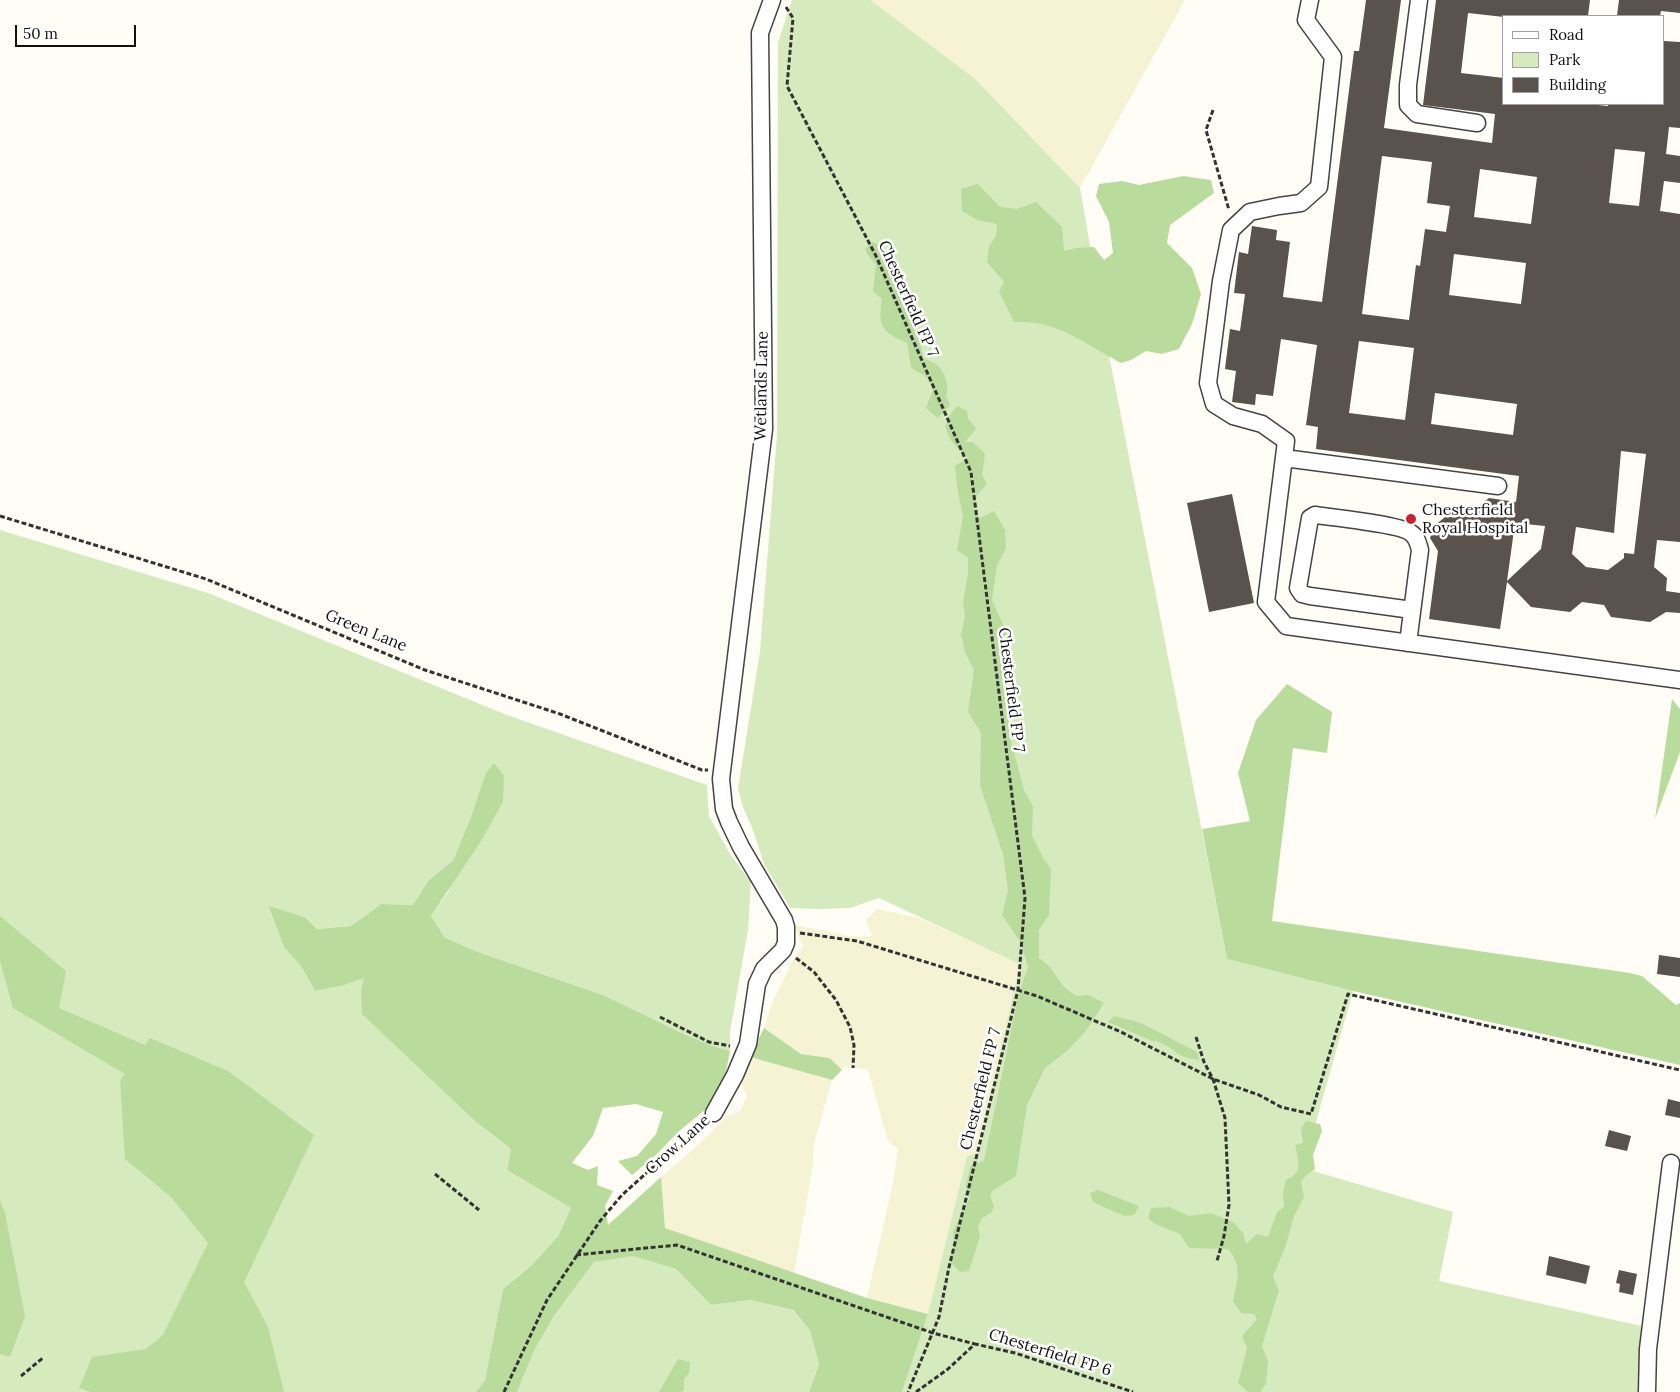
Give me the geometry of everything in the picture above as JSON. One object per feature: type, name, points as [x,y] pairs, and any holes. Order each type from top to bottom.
[{"type":"street","name":"Wetlands Lane","points":[[721,771],[764,429],[760,33],[772,0]]},
{"type":"street","points":[[1310,0],[1306,20],[1333,57],[1319,187],[1300,203],[1250,212],[1231,230],[1221,281],[1208,383],[1214,404],[1233,416],[1262,424],[1286,441],[1266,602],[1286,626],[1680,680]]},
{"type":"street","points":[[1418,0],[1408,85],[1408,105],[1417,114],[1476,123]]},
{"type":"street","points":[[1284,458],[1498,486]]},
{"type":"street","points":[[1408,642],[1420,550],[1416,538],[1410,531],[1392,527],[1315,515],[1310,518],[1298,588],[1302,594],[1412,610]]},
{"type":"street","points":[[721,771],[724,809],[729,822],[762,885],[784,920],[787,932],[783,950]]},
{"type":"street","name":"Crow Lane","points":[[714,1113],[735,1075],[746,1049],[756,984],[764,969],[783,950]]},
{"type":"street","points":[[1647,1392],[1648,1349],[1671,1163]]},
{"type":"path","name":"Chesterfield FP 7","points":[[793,18],[787,86],[876,256],[971,472],[1025,898],[1018,990],[949,1267],[939,1317],[908,1392]]},
{"type":"path","points":[[1213,110],[1206,130],[1234,228]]},
{"type":"path","name":"Green Lane","points":[[0,516],[206,579],[425,670],[560,714],[702,770],[721,771]]},
{"type":"path","points":[[809,933],[857,942],[1037,996],[1121,1032],[1213,1079],[1259,1094],[1281,1107],[1310,1114],[1348,994],[1680,1070]]},
{"type":"path","points":[[783,950],[814,972],[836,1000],[850,1027],[854,1045],[853,1068]]},
{"type":"path","points":[[660,1017],[709,1042],[746,1049]]},
{"type":"path","points":[[1196,1036],[1204,1062],[1213,1079],[1225,1118],[1229,1205],[1224,1236],[1217,1261]]},
{"type":"path","name":"Crow Lane","points":[[504,1392],[546,1300],[600,1221],[622,1195],[652,1168],[694,1136],[714,1113]]},
{"type":"path","points":[[435,1174],[479,1210]]},
{"type":"path","points":[[576,1256],[677,1245],[932,1333],[975,1344]]},
{"type":"path","name":"Chesterfield FP 6","points":[[916,1392],[948,1369],[975,1344],[1016,1353],[1133,1392]]},
{"type":"path","points":[[21,1376],[44,1357]]},
{"type":"shaded area","points":[[812,0],[1185,0],[1080,188],[1024,130]]},
{"type":"shaded area","points":[[877,909],[919,918],[1022,964],[1016,981],[978,1153],[967,1156],[928,1314],[867,1298],[893,1183],[898,1149],[888,1141],[868,1070],[845,1066],[842,1070],[830,1058],[801,1054],[764,1028],[772,1003],[790,966],[803,946],[794,925],[855,937],[872,936],[866,920]]},
{"type":"shaded area","points":[[750,1057],[832,1080],[814,1144],[813,1164],[794,1274],[665,1228],[661,1177],[698,1145],[727,1116],[740,1111],[747,1096],[739,1078]]},
{"type":"green space","points":[[792,0],[870,0],[975,79],[1080,188],[1109,355],[1227,959],[1353,991],[1303,1168],[1453,1212],[1439,1281],[1646,1327],[1642,1392],[902,1392],[928,1314],[967,1156],[978,1153],[1016,981],[1022,965],[879,898],[850,908],[790,908],[764,864],[738,789],[760,652],[777,435],[778,43]]},
{"type":"green space","points":[[1183,176],[1211,180],[1214,193],[1170,225],[1167,243],[1192,268],[1201,294],[1192,324],[1179,349],[1162,354],[1146,351],[1131,360],[1121,363],[1059,330],[1037,323],[1014,322],[999,291],[1004,282],[987,262],[989,246],[996,236],[997,224],[977,220],[962,211],[961,189],[978,184],[1000,207],[1017,209],[1036,202],[1062,227],[1064,251],[1094,247],[1104,260],[1113,253],[1109,222],[1096,196],[1099,184],[1122,181],[1139,185]]},
{"type":"green space","points":[[872,242],[878,244],[917,306],[923,358],[933,362],[941,369],[945,376],[947,384],[946,396],[950,405],[938,418],[926,408],[933,390],[927,377],[911,368],[907,343],[887,331],[881,322],[882,299],[873,291],[876,265],[865,249]]},
{"type":"green space","points":[[957,406],[967,411],[968,418],[976,429],[965,442],[973,442],[985,454],[982,475],[987,484],[977,495],[974,510],[980,518],[994,511],[1005,530],[1006,548],[997,566],[992,600],[1009,638],[1009,733],[1024,790],[1033,806],[1032,835],[1043,858],[1051,869],[1049,915],[1039,930],[1039,958],[1049,966],[1064,987],[1076,996],[1089,995],[1104,1003],[1085,1032],[1067,1051],[1045,1068],[1027,1105],[1016,1176],[992,1191],[990,1196],[994,1206],[992,1212],[982,1218],[978,1226],[980,1237],[969,1271],[960,1272],[949,1261],[954,1246],[953,1232],[961,1213],[970,1199],[966,1186],[970,1166],[984,1161],[1018,997],[1028,967],[1021,943],[1002,915],[1008,890],[1003,854],[980,785],[981,733],[968,712],[974,670],[965,652],[961,634],[965,616],[963,602],[968,574],[968,558],[957,550],[963,517],[955,466],[968,458],[951,441],[945,427],[951,413]]},
{"type":"green space","points":[[0,530],[208,593],[507,715],[707,785],[709,816],[730,854],[751,882],[748,930],[730,1032],[730,1051],[686,1035],[603,995],[478,952],[444,938],[431,916],[448,892],[471,817],[453,860],[428,881],[413,905],[381,904],[351,926],[317,929],[305,917],[268,907],[284,947],[301,966],[315,991],[341,986],[365,977],[361,991],[363,1014],[476,1122],[511,1149],[507,1170],[571,1208],[558,1236],[532,1265],[503,1289],[485,1380],[476,1392],[0,1392]]},
{"type":"green space","points":[[1287,684],[1332,712],[1327,753],[1293,748],[1272,921],[1642,976],[1676,1005],[1680,1003],[1680,1065],[1353,991],[1227,959],[1202,829],[1250,821],[1238,773],[1256,720]]},
{"type":"green space","points":[[1672,699],[1680,709],[1680,752],[1655,819]]},
{"type":"green space","points":[[494,763],[504,776],[503,802],[481,841],[431,916],[445,938],[478,952],[603,995],[686,1035],[730,1051],[725,1076],[706,1109],[632,1175],[618,1161],[637,1156],[656,1134],[663,1112],[636,1104],[603,1108],[593,1136],[572,1163],[588,1170],[598,1166],[597,1185],[613,1191],[605,1206],[608,1225],[661,1177],[665,1228],[867,1298],[928,1314],[902,1392],[809,1392],[819,1364],[810,1331],[793,1310],[750,1300],[711,1305],[676,1269],[633,1256],[594,1262],[554,1316],[535,1349],[517,1392],[476,1392],[485,1380],[503,1289],[532,1265],[558,1236],[571,1208],[507,1170],[511,1149],[476,1122],[362,1014],[361,991],[364,978],[341,986],[315,991],[301,966],[284,947],[268,906],[305,917],[317,929],[351,926],[381,904],[413,905],[428,881],[453,860],[471,817],[486,773]]},
{"type":"green space","points":[[0,916],[66,971],[59,1008],[145,1045],[150,1038],[228,1071],[314,1135],[244,1282],[268,1327],[284,1392],[90,1392],[79,1388],[92,1357],[146,1349],[163,1335],[208,1243],[171,1197],[125,1159],[120,1081],[125,1074],[13,1008],[0,961]]},
{"type":"green space","points":[[1114,1016],[1141,1023],[1197,1052],[1199,1060],[1182,1056],[1164,1044],[1152,1041],[1108,1022]]},
{"type":"green space","points":[[764,1028],[801,1054],[830,1058],[842,1070],[832,1080],[750,1057]]},
{"type":"green space","points":[[1306,1121],[1320,1124],[1322,1131],[1313,1155],[1315,1169],[1305,1176],[1301,1182],[1304,1197],[1294,1216],[1286,1245],[1273,1277],[1279,1290],[1262,1346],[1268,1361],[1266,1384],[1260,1392],[1248,1392],[1238,1383],[1247,1348],[1242,1336],[1257,1319],[1254,1314],[1241,1313],[1233,1301],[1238,1274],[1233,1255],[1228,1249],[1189,1248],[1180,1234],[1155,1224],[1148,1218],[1151,1208],[1170,1207],[1189,1216],[1211,1213],[1233,1222],[1243,1233],[1246,1244],[1257,1234],[1268,1237],[1277,1212],[1284,1207],[1283,1193],[1286,1180],[1292,1177],[1298,1170],[1295,1145],[1303,1143],[1301,1129]]},
{"type":"green space","points":[[1098,1190],[1139,1206],[1134,1215],[1124,1216],[1093,1202],[1090,1193]]},
{"type":"green space","points":[[0,1200],[5,1213],[25,1316],[10,1357],[0,1354]]},
{"type":"green space","points":[[631,1255],[676,1269],[711,1305],[750,1300],[792,1310],[810,1331],[819,1364],[809,1392],[517,1392],[535,1349],[554,1316],[594,1262]]},
{"type":"green space","points":[[678,1359],[690,1362],[689,1373],[684,1379],[684,1389],[682,1392],[659,1392]]},
{"type":"building","name":"Chesterfield Royal Hospital","points":[[1366,0],[1401,0],[1384,128],[1492,143],[1495,114],[1423,105],[1436,0],[1590,0],[1588,15],[1502,15],[1502,17],[1468,13],[1461,73],[1502,78],[1502,105],[1665,105],[1665,41],[1680,42],[1680,128],[1669,127],[1666,154],[1680,156],[1680,183],[1664,181],[1660,211],[1680,214],[1680,542],[1657,540],[1654,567],[1667,578],[1666,591],[1680,593],[1680,613],[1666,612],[1650,622],[1611,617],[1604,605],[1582,602],[1570,612],[1531,607],[1507,582],[1500,629],[1429,619],[1438,551],[1430,538],[1434,526],[1450,513],[1470,512],[1489,498],[1516,502],[1519,476],[1316,449],[1318,427],[1306,425],[1317,345],[1281,339],[1273,396],[1256,394],[1255,405],[1232,402],[1236,371],[1225,369],[1230,329],[1240,331],[1245,294],[1234,293],[1239,252],[1248,254],[1252,226],[1277,230],[1276,240],[1290,242],[1283,297],[1322,302],[1354,51],[1359,51]],"holes":[[[1615,149],[1645,152],[1639,206],[1609,203]],[[1382,156],[1432,162],[1427,203],[1450,206],[1446,232],[1425,229],[1420,266],[1416,265],[1409,320],[1362,314]],[[1480,169],[1537,177],[1531,224],[1474,217]],[[1454,254],[1526,263],[1521,304],[1449,295]],[[1359,341],[1414,348],[1405,420],[1349,413]],[[1435,393],[1517,404],[1513,435],[1431,424]],[[1621,451],[1646,454],[1634,554],[1624,553],[1624,558],[1608,570],[1586,567],[1572,554],[1576,527],[1614,533]],[[1515,523],[1545,526],[1541,549],[1507,581]]]},
{"type":"building","points":[[1619,0],[1680,0],[1680,13],[1661,11],[1660,15],[1617,15]]},
{"type":"building","points":[[1232,494],[1254,603],[1209,612],[1187,503]]},
{"type":"building","points":[[1659,955],[1680,958],[1680,977],[1657,974]]},
{"type":"building","points":[[1668,1099],[1680,1102],[1680,1118],[1665,1115]]},
{"type":"building","points":[[1609,1130],[1631,1136],[1627,1151],[1605,1146]]},
{"type":"building","points":[[1549,1256],[1590,1266],[1586,1284],[1546,1275]]},
{"type":"building","points":[[1619,1270],[1637,1274],[1633,1295],[1619,1292],[1620,1284],[1616,1283]]},
{"type":"place","name":"Chesterfield Royal Hospital","points":[[1411,519]]}]
